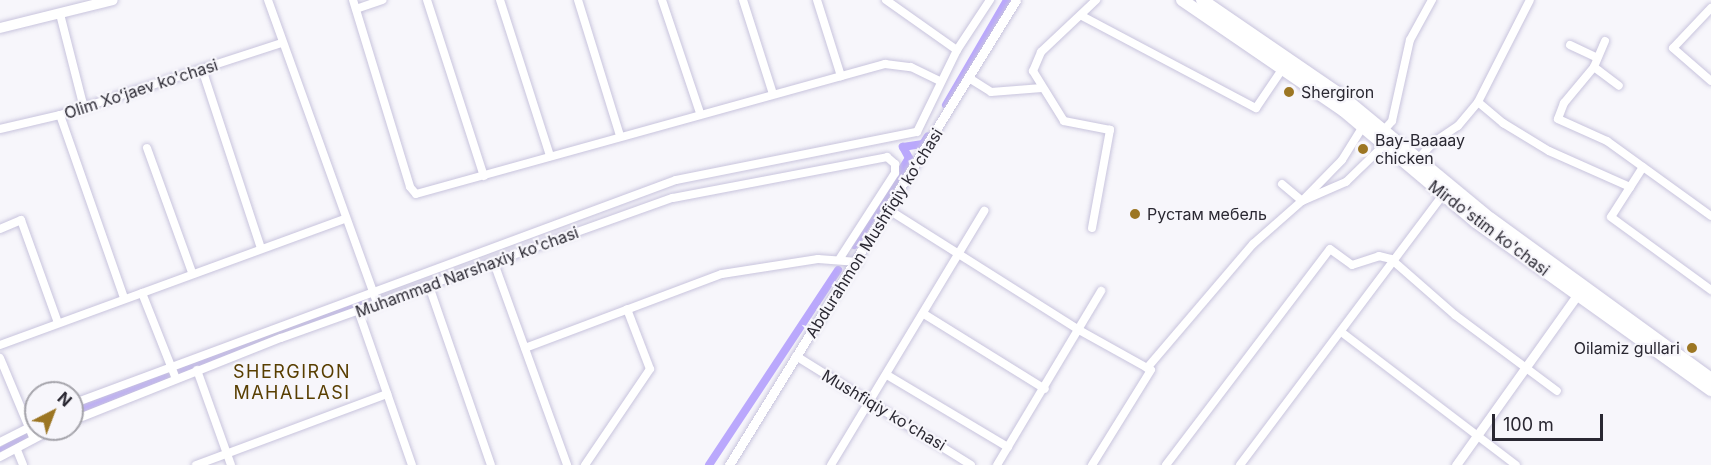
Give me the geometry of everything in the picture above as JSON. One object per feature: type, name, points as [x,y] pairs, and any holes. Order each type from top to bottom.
[{"type":"main road","points":[[0,27],[112,0]]},
{"type":"main road","name":"Mirdo'stim ko'chasi","points":[[1182,0],[1283,68],[1363,127],[1417,160],[1711,390]]},
{"type":"main road","name":"Mirdo'stim ko'chasi","points":[[1202,0],[1312,74],[1442,196],[1711,379]]},
{"type":"street","points":[[268,0],[344,219],[377,303]]},
{"type":"street","points":[[353,0],[410,187],[422,195],[700,113],[885,64],[911,67],[940,81]]},
{"type":"street","points":[[356,9],[382,0]]},
{"type":"street","points":[[427,0],[484,176]]},
{"type":"street","points":[[500,0],[550,156]]},
{"type":"street","points":[[578,0],[620,136]]},
{"type":"street","points":[[662,0],[700,113]]},
{"type":"street","points":[[743,0],[773,94]]},
{"type":"street","points":[[817,0],[841,76]]},
{"type":"street","points":[[886,0],[957,51]]},
{"type":"street","points":[[84,399],[171,365],[676,180],[917,132],[940,81],[990,0]]},
{"type":"street","name":"Abdurahmon Mushfiqiy koʻchasi","points":[[729,465],[796,356],[858,262],[1016,0]]},
{"type":"street","points":[[1092,228],[1110,130],[1064,121],[1042,88],[1033,64],[1041,52],[1082,16],[1096,0]]},
{"type":"street","points":[[1302,201],[1346,182],[1392,121],[1410,40],[1432,0]]},
{"type":"street","points":[[1417,160],[1434,142],[1458,126],[1478,102],[1530,0]]},
{"type":"street","points":[[1711,8],[1673,48],[1711,81]]},
{"type":"street","points":[[60,14],[84,108]]},
{"type":"street","points":[[1082,16],[1256,108],[1283,68]]},
{"type":"street","points":[[1605,41],[1596,57],[1594,67],[1564,103],[1558,119],[1607,141],[1711,216]]},
{"type":"street","name":"Olim Xoʻjaev ko'chasi","points":[[0,129],[60,116],[282,43]]},
{"type":"street","points":[[1570,45],[1596,57]]},
{"type":"street","points":[[1594,67],[1619,86]]},
{"type":"street","points":[[202,69],[261,248]]},
{"type":"street","points":[[969,78],[991,92],[1042,88]]},
{"type":"street","points":[[1478,102],[1503,123],[1549,151],[1630,188]]},
{"type":"street","points":[[60,116],[124,298]]},
{"type":"street","points":[[1147,368],[1253,244],[1302,201],[1342,160],[1363,127]]},
{"type":"street","points":[[147,148],[192,272]]},
{"type":"street","name":"Muhammad Narshaxiy ko'chasi","points":[[84,416],[197,370],[358,310],[673,198],[872,157],[886,157],[895,164],[895,173],[840,258]]},
{"type":"street","points":[[1643,167],[1611,217],[1711,290]]},
{"type":"street","points":[[1282,184],[1302,201]]},
{"type":"street","points":[[1240,465],[1391,259],[1442,196]]},
{"type":"street","points":[[889,210],[1079,330],[1151,370],[1092,465]]},
{"type":"street","points":[[831,465],[984,211]]},
{"type":"street","points":[[0,345],[142,293],[192,272],[344,219]]},
{"type":"street","points":[[0,229],[21,220],[58,323]]},
{"type":"street","points":[[1166,465],[1330,249],[1352,265],[1379,256],[1391,259],[1455,315],[1557,391]]},
{"type":"street","points":[[525,348],[722,274],[840,258],[858,262]]},
{"type":"street","points":[[494,263],[567,465]]},
{"type":"street","points":[[429,285],[491,465]]},
{"type":"street","points":[[1456,465],[1581,290]]},
{"type":"street","points":[[997,465],[1045,389],[1101,291]]},
{"type":"street","points":[[142,293],[176,379]]},
{"type":"street","points":[[585,465],[650,369],[627,309]]},
{"type":"street","points":[[358,310],[412,465]]},
{"type":"street","points":[[924,314],[1045,389]]},
{"type":"street","points":[[1344,334],[1516,465]]},
{"type":"street","name":"Mushfiqiy ko'chasi","points":[[796,356],[972,465]]},
{"type":"street","points":[[0,358],[24,409]]},
{"type":"street","points":[[197,370],[231,465]]},
{"type":"street","points":[[887,375],[1008,447]]},
{"type":"street","points":[[196,465],[387,394]]},
{"type":"street","points":[[0,442],[24,430]]},
{"type":"street","points":[[0,457],[17,450],[28,441]]},
{"type":"street","points":[[17,450],[23,465]]},
{"type":"waterway","points":[[946,105],[1007,0]]},
{"type":"waterway","points":[[854,245],[909,158],[903,147],[923,144],[928,136]]},
{"type":"waterway","points":[[709,465],[838,270]]},
{"type":"waterway","points":[[179,370],[362,302]]},
{"type":"waterway","points":[[84,407],[167,375]]},
{"type":"waterway","points":[[0,452],[24,437]]},
{"type":"place","name":"Shergiron","points":[[1289,92]]},
{"type":"place","name":"Bay-Baaaay chicken","points":[[1363,149]]},
{"type":"place","name":"Рустам мебель","points":[[1135,214]]},
{"type":"place","name":"Oilamiz gullari","points":[[1692,348]]},
{"type":"district","name":"SHERGIRON MAHALLASI","points":[[292,383]]}]
